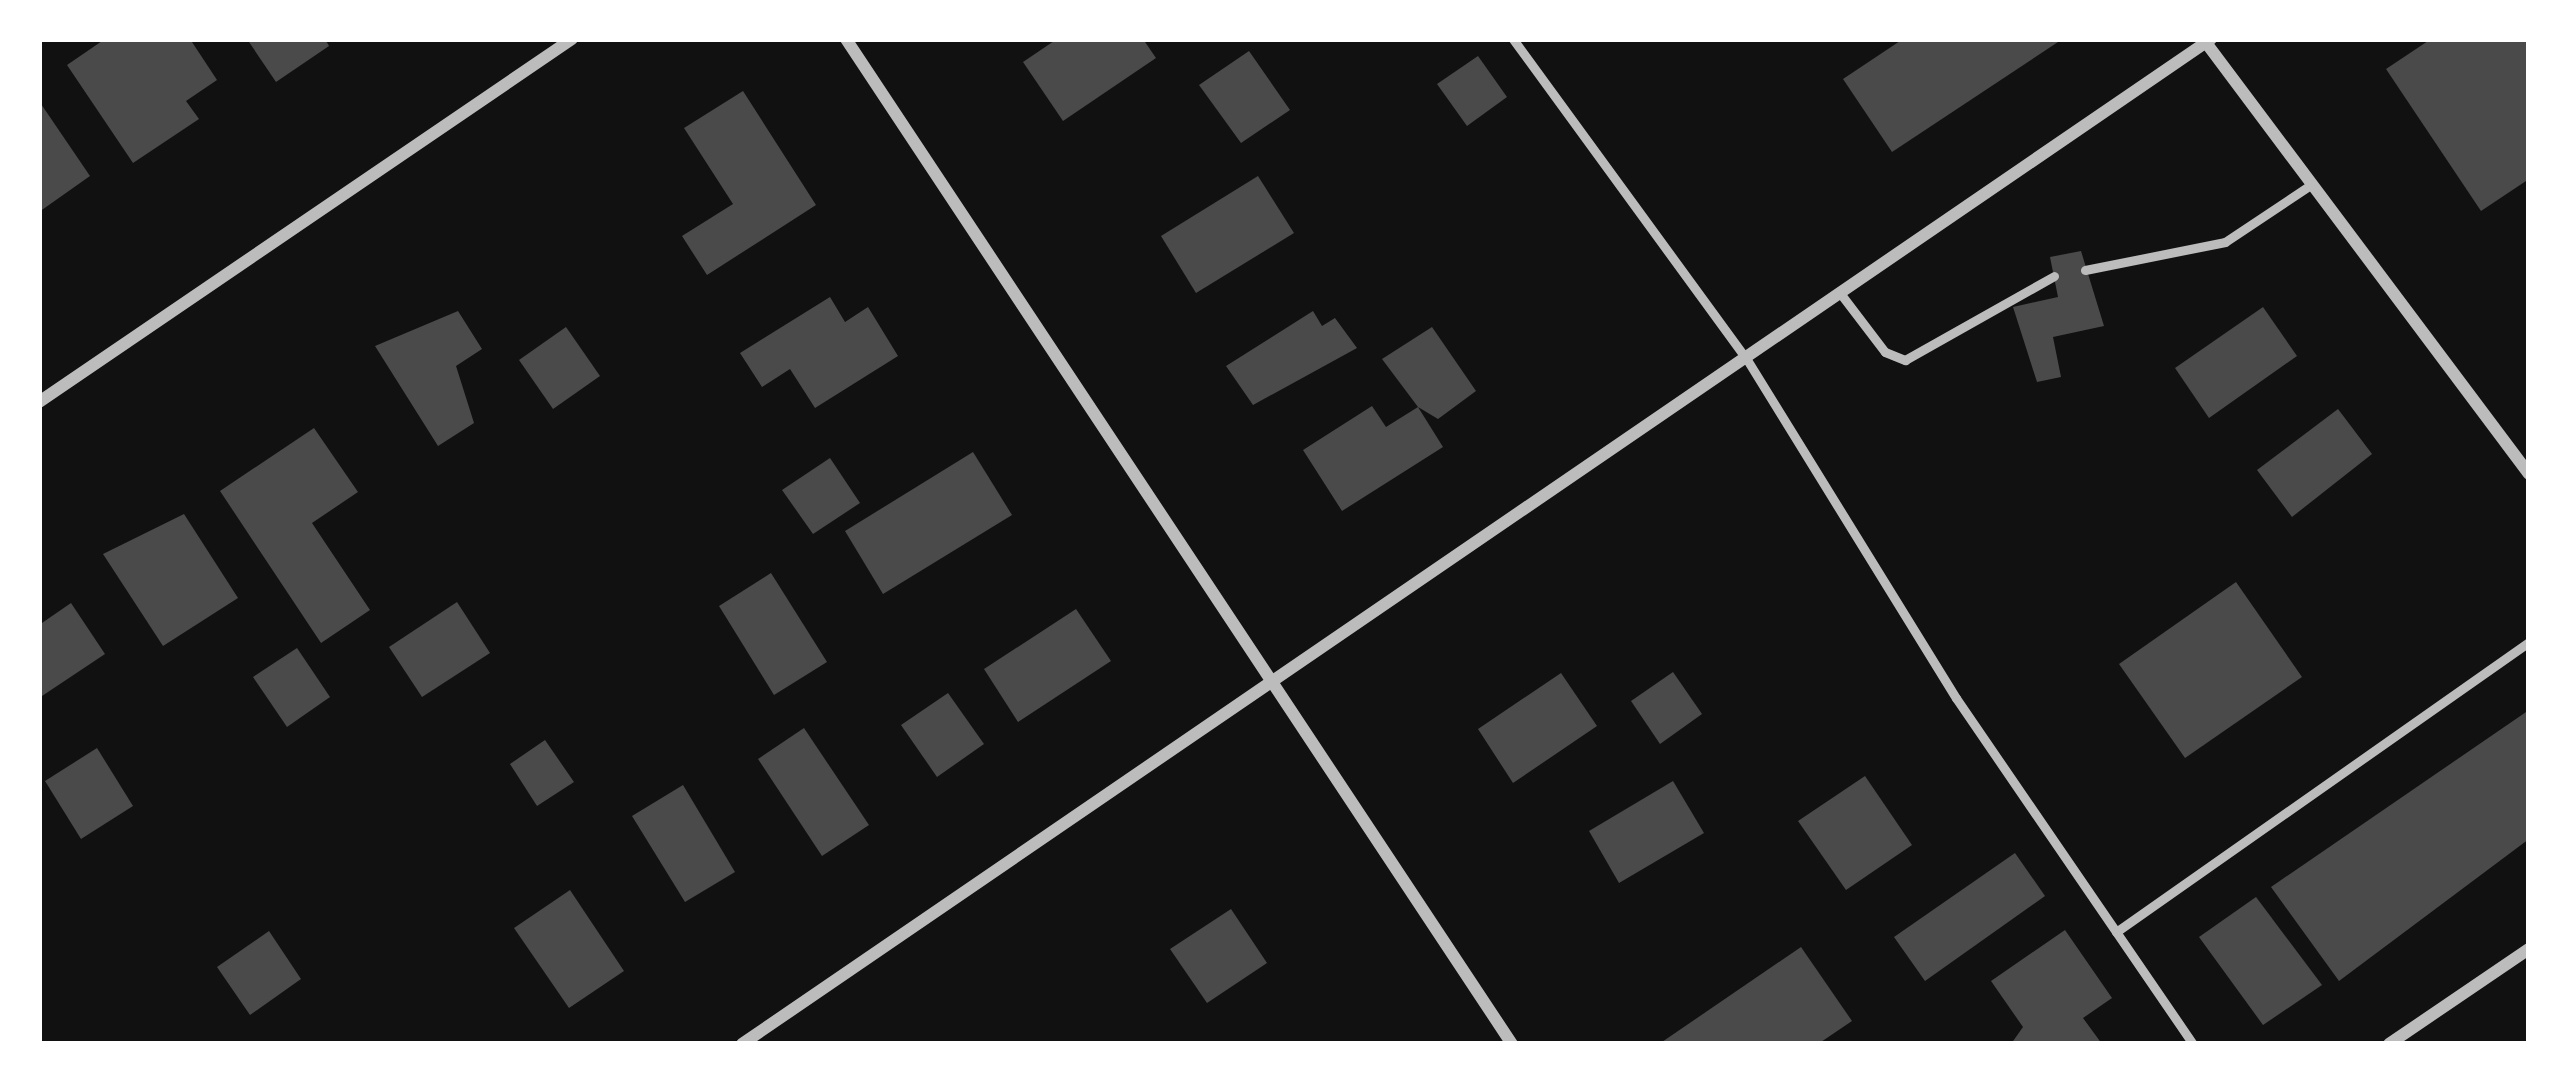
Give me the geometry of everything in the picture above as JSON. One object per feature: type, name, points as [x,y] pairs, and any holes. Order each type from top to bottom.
[{"type":"street","points":[[39,403],[572,39]]},
{"type":"street","points":[[846,39],[1512,1044]]},
{"type":"street","points":[[742,1044],[2206,40],[2529,474]]},
{"type":"street","points":[[2389,1044],[2529,949]]},
{"type":"lane","points":[[1513,39],[1746,358],[2193,1044]]},
{"type":"lane","points":[[2085,270],[2225,242],[2312,184]]},
{"type":"lane","points":[[1840,293],[1886,352],[1905,359],[2054,276]]},
{"type":"lane","points":[[2116,932],[2529,642]]},
{"type":"building","points":[[105,39],[190,39],[217,80],[186,101],[199,119],[133,163],[67,65]]},
{"type":"building","points":[[247,39],[325,39],[329,46],[276,82]]},
{"type":"building","points":[[1057,39],[1143,39],[1156,58],[1063,121],[1023,62]]},
{"type":"building","points":[[1903,39],[2058,42],[1892,152],[1843,79]]},
{"type":"building","points":[[2431,39],[2529,39],[2529,179],[2481,211],[2386,69]]},
{"type":"building","points":[[1249,51],[1290,110],[1241,143],[1199,85]]},
{"type":"building","points":[[1478,56],[1507,97],[1467,126],[1437,84]]},
{"type":"building","points":[[743,91],[816,205],[707,275],[682,236],[733,204],[684,128]]},
{"type":"building","points":[[39,101],[90,176],[39,212]]},
{"type":"building","points":[[1258,176],[1294,233],[1196,293],[1161,236]]},
{"type":"building","points":[[2081,251],[2104,326],[2053,337],[2061,377],[2037,382],[2013,307],[2058,297],[2050,257]]},
{"type":"building","points":[[830,297],[845,322],[868,307],[898,356],[815,408],[790,369],[762,387],[740,353]]},
{"type":"building","points":[[2263,307],[2297,356],[2209,418],[2175,368]]},
{"type":"building","points":[[458,311],[482,349],[456,366],[474,423],[438,446],[375,346]]},
{"type":"building","points":[[1313,311],[1322,326],[1335,318],[1357,348],[1253,405],[1226,366]]},
{"type":"building","points":[[566,327],[600,376],[553,409],[519,360]]},
{"type":"building","points":[[1432,327],[1476,391],[1438,419],[1418,407],[1382,359]]},
{"type":"building","points":[[1372,406],[1386,427],[1418,407],[1443,447],[1342,511],[1303,450]]},
{"type":"building","points":[[2338,409],[2372,454],[2292,517],[2257,470]]},
{"type":"building","points":[[314,428],[358,492],[312,523],[370,610],[321,643],[220,491]]},
{"type":"building","points":[[973,452],[1012,515],[883,594],[845,531]]},
{"type":"building","points":[[830,458],[860,503],[813,534],[782,490]]},
{"type":"building","points":[[184,514],[238,598],[163,646],[103,554]]},
{"type":"building","points":[[771,573],[827,662],[774,695],[719,606]]},
{"type":"building","points":[[2236,582],[2302,677],[2185,758],[2119,664]]},
{"type":"building","points":[[457,602],[490,653],[422,697],[389,647]]},
{"type":"building","points":[[71,603],[105,654],[39,698],[39,625]]},
{"type":"building","points":[[1076,609],[1111,661],[1018,722],[984,669]]},
{"type":"building","points":[[297,648],[330,697],[287,727],[253,677]]},
{"type":"building","points":[[1673,672],[1702,714],[1660,744],[1631,701]]},
{"type":"building","points":[[1561,673],[1597,726],[1513,783],[1478,729]]},
{"type":"building","points":[[948,693],[984,744],[937,777],[901,725]]},
{"type":"building","points":[[2529,710],[2529,839],[2339,981],[2271,887]]},
{"type":"building","points":[[804,728],[869,825],[822,856],[758,759]]},
{"type":"building","points":[[545,740],[574,782],[537,806],[510,764]]},
{"type":"building","points":[[97,748],[133,806],[81,839],[45,781]]},
{"type":"building","points":[[1865,776],[1912,845],[1846,890],[1798,821]]},
{"type":"building","points":[[1673,781],[1704,833],[1619,883],[1589,831]]},
{"type":"building","points":[[683,785],[735,872],[685,902],[632,816]]},
{"type":"building","points":[[2015,853],[2045,896],[1925,981],[1894,937]]},
{"type":"building","points":[[570,890],[624,971],[569,1008],[514,928]]},
{"type":"building","points":[[2256,897],[2322,985],[2263,1025],[2199,937]]},
{"type":"building","points":[[1231,909],[1267,963],[1207,1003],[1170,949]]},
{"type":"building","points":[[2065,930],[2112,998],[2083,1018],[2102,1044],[2011,1044],[2023,1027],[1991,981]]},
{"type":"building","points":[[269,931],[301,979],[250,1015],[217,967]]},
{"type":"building","points":[[1801,947],[1852,1021],[1818,1044],[1659,1044]]}]
